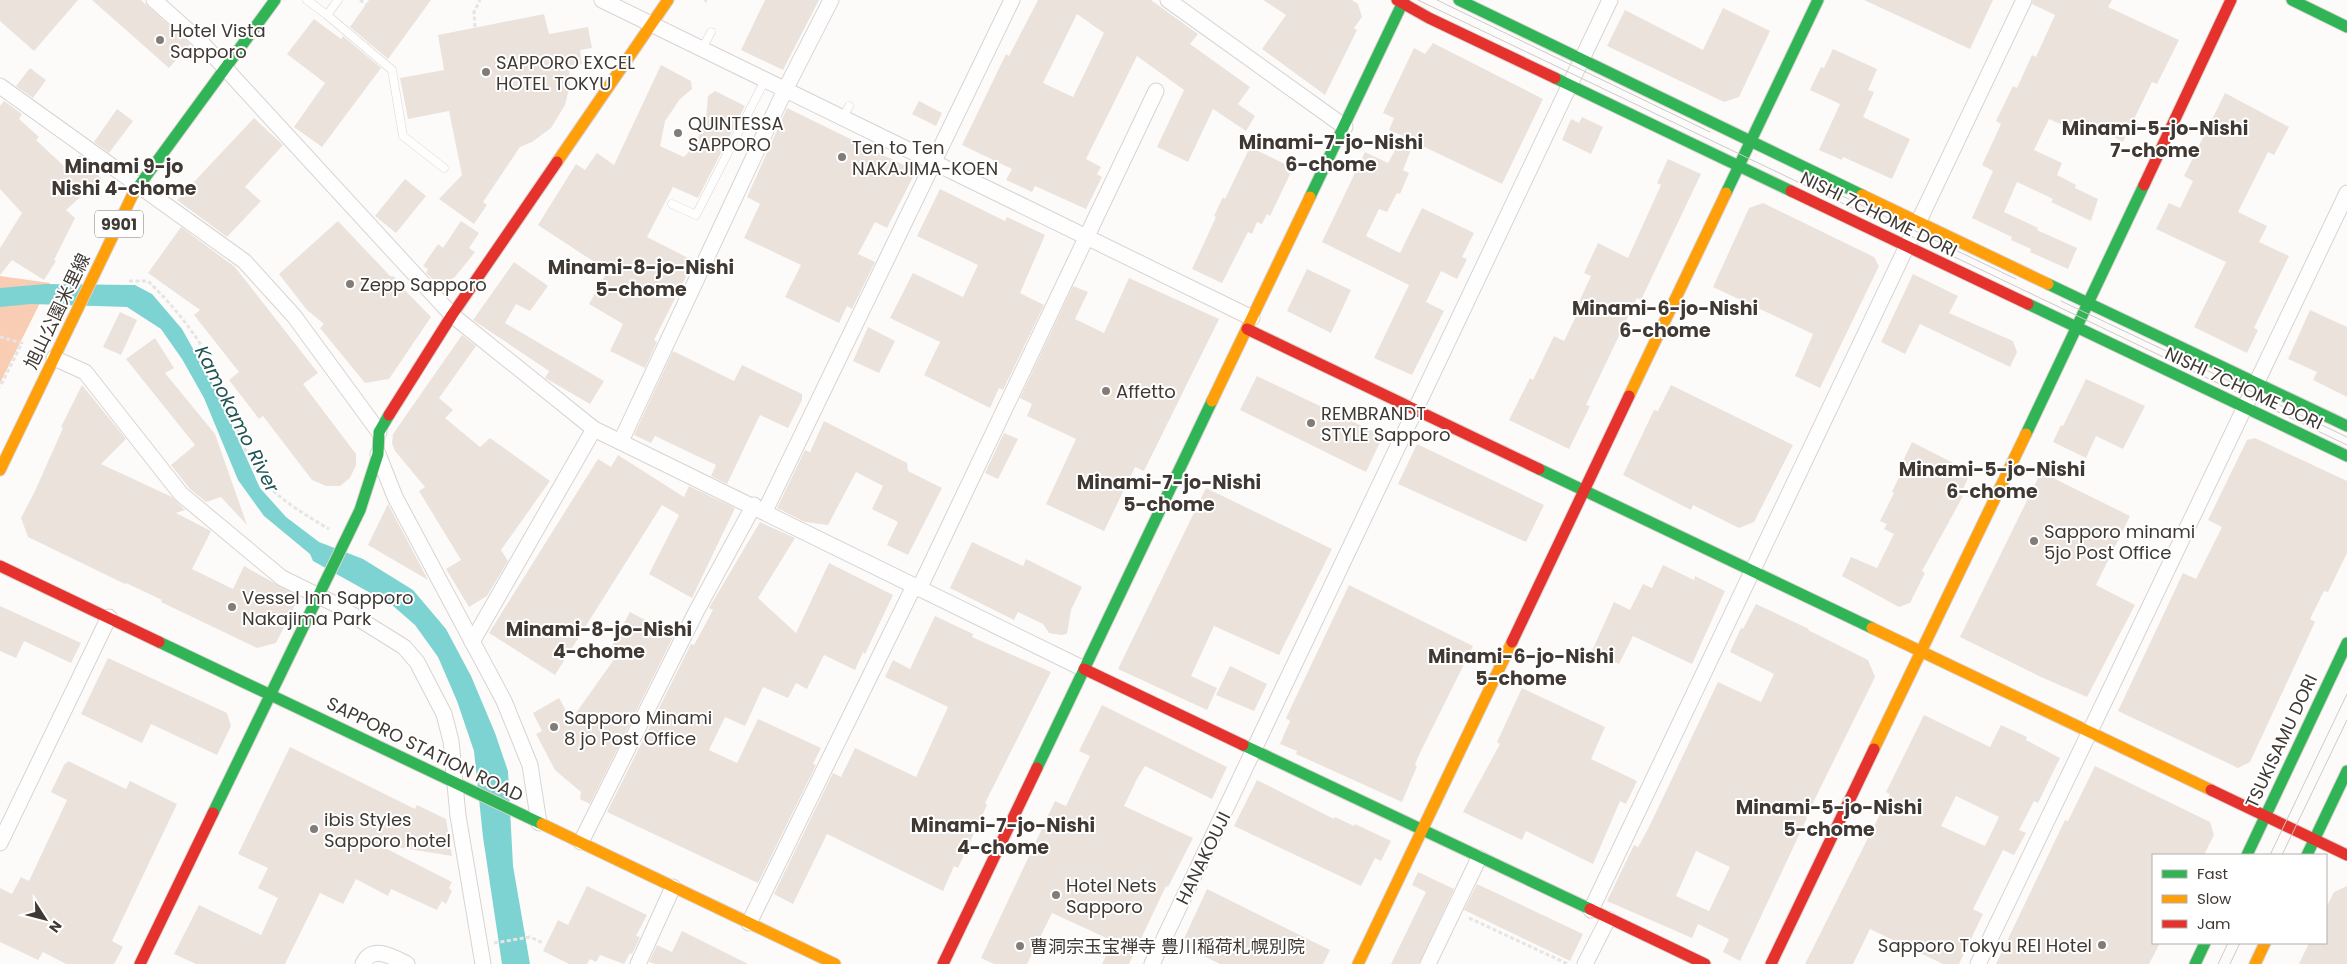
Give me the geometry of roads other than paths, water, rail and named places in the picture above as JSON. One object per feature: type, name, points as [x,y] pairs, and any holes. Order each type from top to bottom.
[{"type":"street","points":[[154,0],[202,43],[452,315],[594,429],[760,508],[917,588],[1254,751],[1705,964]]},
{"type":"street","name":"旭山公園米里線","points":[[0,470],[137,186],[275,0]]},
{"type":"street","points":[[602,0],[785,90],[846,112],[934,162],[1086,237],[1416,410],[2347,855]]},
{"type":"street","points":[[140,964],[360,510],[378,454],[379,432],[452,315],[668,0]]},
{"type":"street","points":[[621,441],[785,90],[831,0]]},
{"type":"street","points":[[581,842],[696,610],[760,508],[934,162],[996,25],[1012,0]]},
{"type":"street","points":[[1168,0],[1344,127]]},
{"type":"street","name":"NISHI 7CHOME DORI","points":[[1459,0],[1918,222],[2347,426]]},
{"type":"street","name":"HANAKOUJI","points":[[1152,964],[1610,0]]},
{"type":"street","points":[[1358,964],[1818,0]]},
{"type":"street","points":[[1591,910],[2024,0]]},
{"type":"street","points":[[1771,964],[2231,0]]},
{"type":"street","points":[[2292,0],[2347,27]]},
{"type":"street","points":[[943,964],[1344,127],[1401,1]]},
{"type":"street","name":"NISHI 7CHOME DORI","points":[[1401,1],[1570,85],[2347,456]]},
{"type":"street","points":[[0,86],[250,268],[294,316],[379,432]]},
{"type":"street","points":[[749,923],[917,588],[1156,91]]},
{"type":"street","points":[[1978,964],[2091,732],[2243,407],[2347,193]]},
{"type":"street","points":[[54,358],[85,372],[181,494],[282,578],[318,596],[404,647],[417,662],[444,714],[451,741],[453,782],[483,964]]},
{"type":"street","points":[[472,642],[594,429]]},
{"type":"street","points":[[378,454],[395,497],[504,701],[530,765],[539,823]]},
{"type":"street","name":"SAPPORO STATION ROAD","points":[[0,566],[835,964]]},
{"type":"street","points":[[0,844],[109,617]]},
{"type":"street","name":"TSUKISAMU DORI","points":[[2246,854],[2347,643]]},
{"type":"street","points":[[2307,854],[2347,771]]},
{"type":"street","points":[[1428,964],[1479,858]]},
{"type":"street","points":[[638,964],[673,887]]},
{"type":"street","points":[[1585,964],[1608,919]]},
{"type":"street","points":[[2195,964],[2205,944]]},
{"type":"street","points":[[2255,964],[2265,944]]},
{"type":"street","points":[[363,964],[365,959],[375,953],[385,954],[407,964]]},
{"type":"lane","points":[[307,0],[392,70],[403,136],[444,168]]},
{"type":"lane","points":[[327,15],[338,0]]},
{"type":"lane","points":[[702,49],[711,32]]},
{"type":"lane","points":[[672,204],[696,216],[765,80]]},
{"type":"water","points":[[46,284],[135,285],[152,294],[182,329],[216,390],[260,488],[286,517],[319,542],[363,559],[413,590],[446,629],[471,676],[495,733],[508,771],[513,866],[530,964],[502,964],[483,837],[474,751],[457,701],[438,657],[415,625],[392,605],[313,561],[310,554],[264,516],[238,480],[204,398],[182,359],[161,329],[127,307],[31,304],[0,307],[0,288]]},
{"type":"tram line","points":[[1418,0],[2347,445]]},
{"type":"tram line","points":[[1437,0],[1710,132]]},
{"type":"tram line","points":[[1811,181],[2016,279]]},
{"type":"tram line","points":[[2061,301],[2347,437]]},
{"type":"tram line","points":[[2270,854],[2347,694]]},
{"type":"tram line","points":[[2282,854],[2347,720]]},
{"type":"tram line","points":[[2218,964],[2228,944]]},
{"type":"tram line","points":[[2230,964],[2240,944]]},
{"type":"place","name":"Hotel Vista Sapporo","points":[[160,40]]},
{"type":"place","name":"SAPPORO EXCEL HOTEL TOKYU","points":[[486,72]]},
{"type":"place","name":"QUINTESSA SAPPORO","points":[[678,133]]},
{"type":"place","name":"Ten to Ten NAKAJIMA-KOEN","points":[[842,157]]},
{"type":"place","name":"Zepp Sapporo","points":[[350,284]]},
{"type":"place","name":"Affetto","points":[[1106,391]]},
{"type":"place","name":"REMBRANDT STYLE Sapporo","points":[[1311,423]]},
{"type":"place","name":"Sapporo minami 5jo Post Office","points":[[2034,541]]},
{"type":"place","name":"Vessel Inn Sapporo Nakajima Park","points":[[232,607]]},
{"type":"place","name":"Sapporo Minami 8 jo Post Office","points":[[554,727]]},
{"type":"place","name":"ibis Styles Sapporo hotel","points":[[314,829]]},
{"type":"place","name":"Hotel Nets Sapporo","points":[[1056,895]]},
{"type":"place","name":"Sapporo Tokyu REI Hotel","points":[[2102,945]]},
{"type":"place","name":"曹洞宗玉宝禅寺 豊川稲荷札幌別院","points":[[1020,946]]},
{"type":"district","name":"Minami-5-jo-Nishi 7-chome","points":[[2155,139]]},
{"type":"district","name":"Minami-7-jo-Nishi 6-chome","points":[[1331,153]]},
{"type":"district","name":"Minami 9-jo Nishi 4-chome","points":[[124,177]]},
{"type":"district","name":"Minami-8-jo-Nishi 5-chome","points":[[641,278]]},
{"type":"district","name":"Minami-6-jo-Nishi 6-chome","points":[[1665,319]]},
{"type":"district","name":"Minami-5-jo-Nishi 6-chome","points":[[1992,480]]},
{"type":"district","name":"Minami-7-jo-Nishi 5-chome","points":[[1169,493]]},
{"type":"district","name":"Minami-8-jo-Nishi 4-chome","points":[[599,640]]},
{"type":"district","name":"Minami-6-jo-Nishi 5-chome","points":[[1521,667]]},
{"type":"district","name":"Minami-5-jo-Nishi 5-chome","points":[[1829,818]]},
{"type":"district","name":"Minami-7-jo-Nishi 4-chome","points":[[1003,836]]},
{"type":"water label","name":"Kamokamo River","points":[[237,419]]}]
